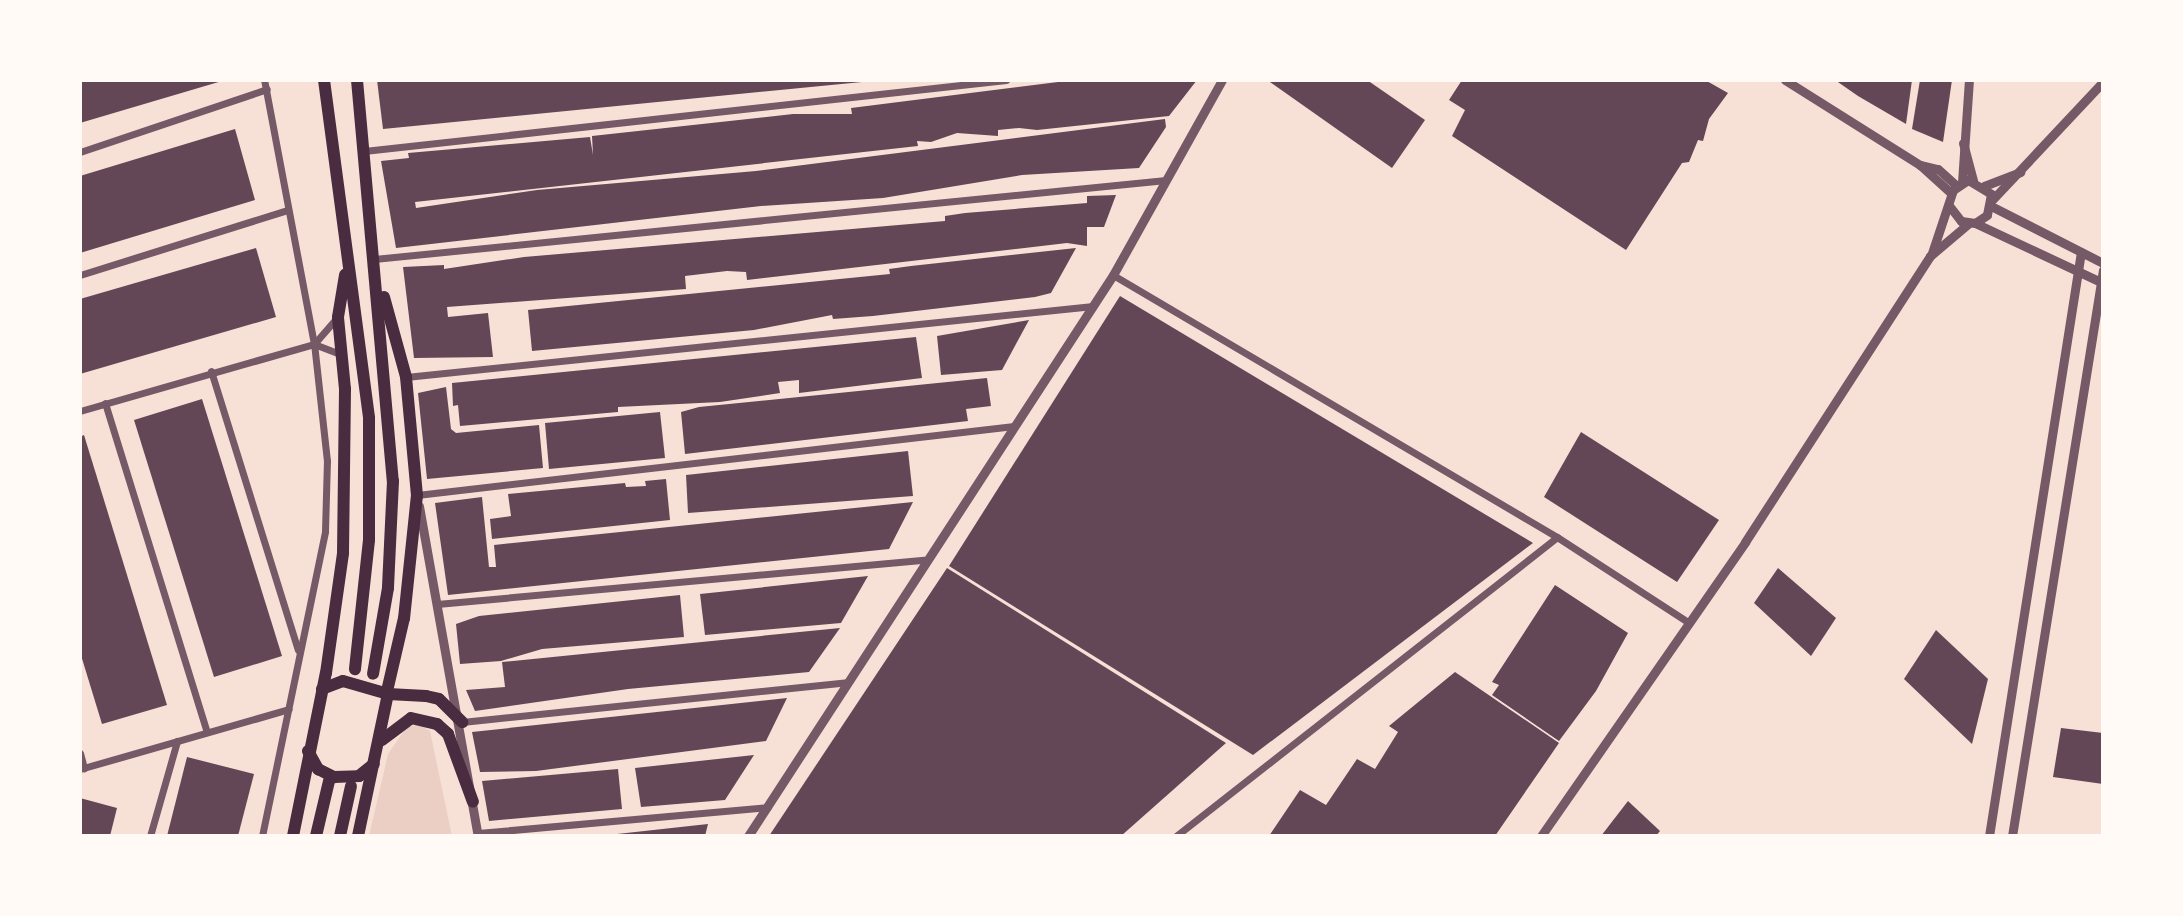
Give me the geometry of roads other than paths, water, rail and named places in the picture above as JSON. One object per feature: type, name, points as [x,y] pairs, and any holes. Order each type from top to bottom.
[{"type":"main road","points":[[324,80],[366,391],[371,491],[355,669]]},
{"type":"main road","points":[[357,80],[393,481],[388,588],[373,674]]},
{"type":"main road","points":[[358,836],[382,740],[388,692],[404,618],[417,495],[406,377],[374,259]]},
{"type":"main road","points":[[293,836],[322,689],[343,553],[343,355],[338,317],[347,263]]},
{"type":"main road","points":[[322,689],[343,681],[388,692],[439,699],[462,722]]},
{"type":"main road","points":[[382,740],[411,718],[437,724],[448,734],[473,802]]},
{"type":"main road","points":[[308,750],[318,769],[334,777],[359,776],[374,764]]},
{"type":"main road","points":[[316,836],[329,781]]},
{"type":"main road","points":[[340,836],[351,786]]},
{"type":"street","points":[[262,836],[325,531],[327,461],[314,344],[264,80]]},
{"type":"street","points":[[364,151],[1006,80]]},
{"type":"street","points":[[748,836],[924,560],[1113,275],[1222,80]]},
{"type":"street","points":[[1785,80],[1920,165],[1938,169],[1961,185],[1984,186],[2020,172]]},
{"type":"street","points":[[1541,836],[1688,622],[1930,256],[1961,185],[1969,80]]},
{"type":"street","points":[[1930,256],[1992,203],[2103,82]]},
{"type":"street","points":[[80,152],[267,89]]},
{"type":"street","points":[[374,259],[1166,180]]},
{"type":"street","points":[[1984,186],[1992,203],[2103,263]]},
{"type":"street","points":[[1950,207],[1972,223],[2102,283]]},
{"type":"street","points":[[80,275],[287,210]]},
{"type":"street","points":[[1989,836],[2081,252]]},
{"type":"street","points":[[2012,836],[2103,270]]},
{"type":"street","points":[[1113,275],[1557,537],[1688,622]]},
{"type":"street","points":[[406,377],[1093,306]]},
{"type":"street","points":[[80,411],[314,344],[338,317]]},
{"type":"street","points":[[314,344],[343,355]]},
{"type":"street","points":[[211,371],[298,652]]},
{"type":"street","points":[[105,403],[206,730]]},
{"type":"street","points":[[768,807],[478,834],[462,722],[417,495],[1014,426]]},
{"type":"street","points":[[1176,836],[1557,537]]},
{"type":"street","points":[[437,604],[924,560]]},
{"type":"street","points":[[462,722],[847,682]]},
{"type":"street","points":[[80,753],[82,768],[206,730],[289,709]]},
{"type":"street","points":[[150,836],[177,741]]}]
